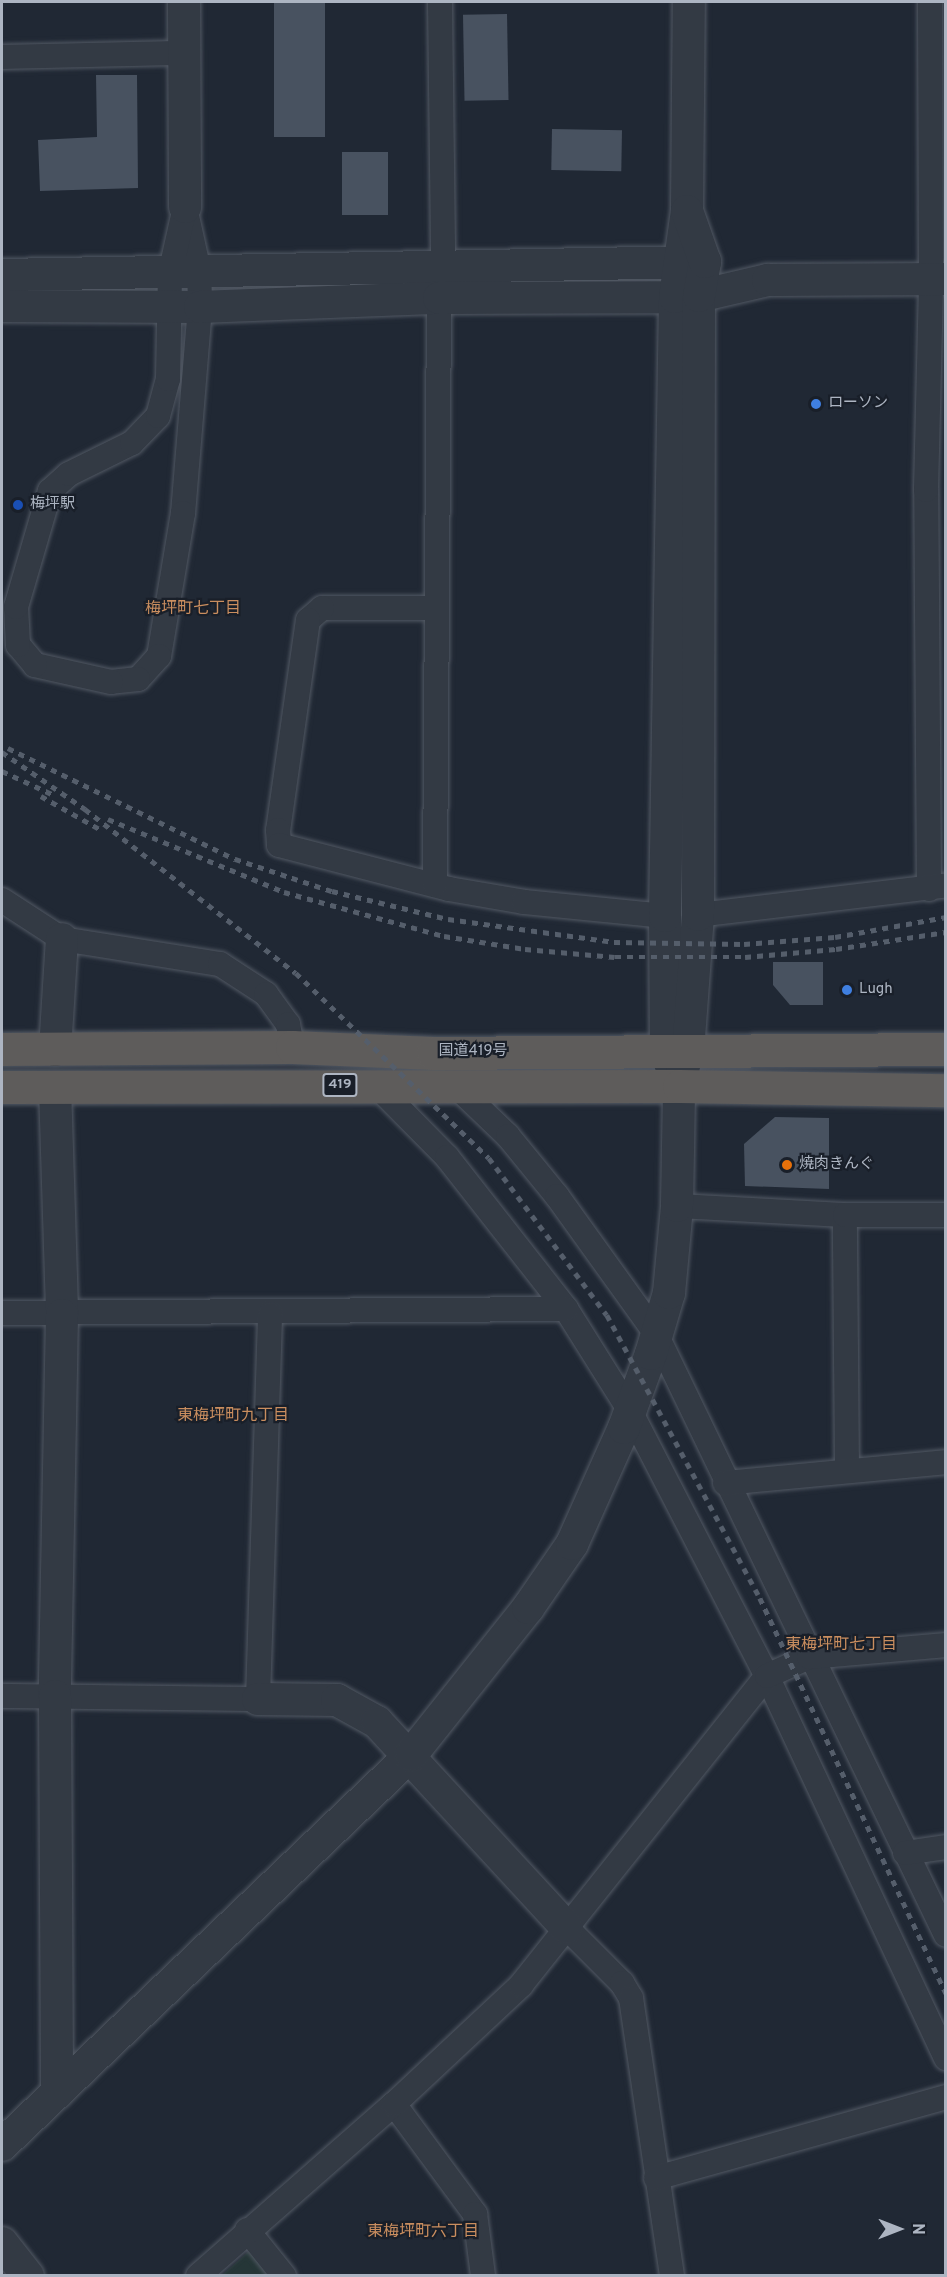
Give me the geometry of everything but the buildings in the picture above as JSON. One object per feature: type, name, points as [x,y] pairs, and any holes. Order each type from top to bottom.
[{"type":"highway","name":"国道419号","points":[[2,1049],[292,1047],[433,1053],[945,1049]]},
{"type":"highway","name":"419","points":[[2,1087],[376,1085],[458,1088],[679,1086],[945,1090]]},
{"type":"street","points":[[184,2],[185,306],[183,513],[159,657],[138,679],[111,682],[35,665],[18,645],[16,607],[50,491],[69,474],[132,443],[158,416],[185,306]]},
{"type":"street","points":[[440,2],[443,266]]},
{"type":"street","points":[[2,2145],[411,1755],[528,1608],[572,1544],[630,1411],[657,1334],[669,1293],[677,1206],[679,1086],[665,916],[687,296],[691,262],[687,211],[689,2]]},
{"type":"street","points":[[698,915],[937,887],[938,64],[930,2]]},
{"type":"street","points":[[2,57],[185,53]]},
{"type":"street","points":[[2,275],[691,262],[768,280]]},
{"type":"street","points":[[2,306],[185,306],[439,298],[687,296],[768,280],[938,279]]},
{"type":"street","points":[[677,1052],[698,915],[687,296]]},
{"type":"street","points":[[435,885],[439,298]]},
{"type":"street","points":[[437,608],[322,608],[308,620],[278,830],[279,845],[435,885],[524,902],[665,916]]},
{"type":"street","points":[[2,900],[62,939],[220,964],[266,994],[288,1024],[292,1047]]},
{"type":"street","points":[[54,1050],[62,939]]},
{"type":"street","points":[[376,1085],[447,1157],[566,1310],[630,1411],[767,1676],[945,2058]]},
{"type":"street","points":[[54,1087],[62,1315],[55,1696],[57,2093]]},
{"type":"street","points":[[458,1088],[508,1136],[557,1196],[657,1334],[725,1483],[945,1935]]},
{"type":"street","points":[[677,1206],[844,1215],[945,1215]]},
{"type":"street","points":[[844,1215],[847,1469]]},
{"type":"street","points":[[2,1313],[270,1314],[566,1310]]},
{"type":"street","points":[[258,1699],[270,1314]]},
{"type":"street","points":[[725,1483],[847,1469],[945,1462]]},
{"type":"street","points":[[198,2276],[247,2230],[394,2104],[521,1985],[767,1676],[809,1657],[945,1645]]},
{"type":"street","points":[[2,1696],[337,1700],[377,1722],[411,1755],[567,1928],[622,1983],[631,1998],[672,2276]]},
{"type":"street","points":[[905,1853],[945,1847]]},
{"type":"street","points":[[656,2178],[945,2097]]},
{"type":"street","points":[[394,2104],[475,2214],[483,2276]]},
{"type":"street","points":[[247,2230],[284,2276]]},
{"type":"street","points":[[2,2243],[28,2276]]},
{"type":"shaded area","points":[[249,2251],[270,2276],[221,2276]]},
{"type":"railway","points":[[8,748],[235,859],[332,891],[448,919],[614,942],[744,944],[835,937],[946,917]]},
{"type":"railway","points":[[2,752],[85,809],[296,973],[489,1158],[607,1315],[760,1598],[946,1993]]},
{"type":"railway","points":[[2,771],[54,795]]},
{"type":"railway","points":[[41,796],[101,830]]},
{"type":"railway","points":[[108,819],[284,892],[444,936],[525,949],[615,957],[745,957],[836,949],[946,932]]},
{"type":"place","name":"ローソン","points":[[816,404]]},
{"type":"place","name":"梅坪駅","points":[[18,505]]},
{"type":"place","name":"Lugh","points":[[847,990]]},
{"type":"place","name":"焼肉きんぐ","points":[[787,1165]]},
{"type":"district","name":"梅坪町七丁目","points":[[193,609]]},
{"type":"district","name":"東梅坪町九丁目","points":[[233,1416]]},
{"type":"district","name":"東梅坪町七丁目","points":[[841,1645]]},
{"type":"district","name":"東梅坪町六丁目","points":[[423,2232]]}]
